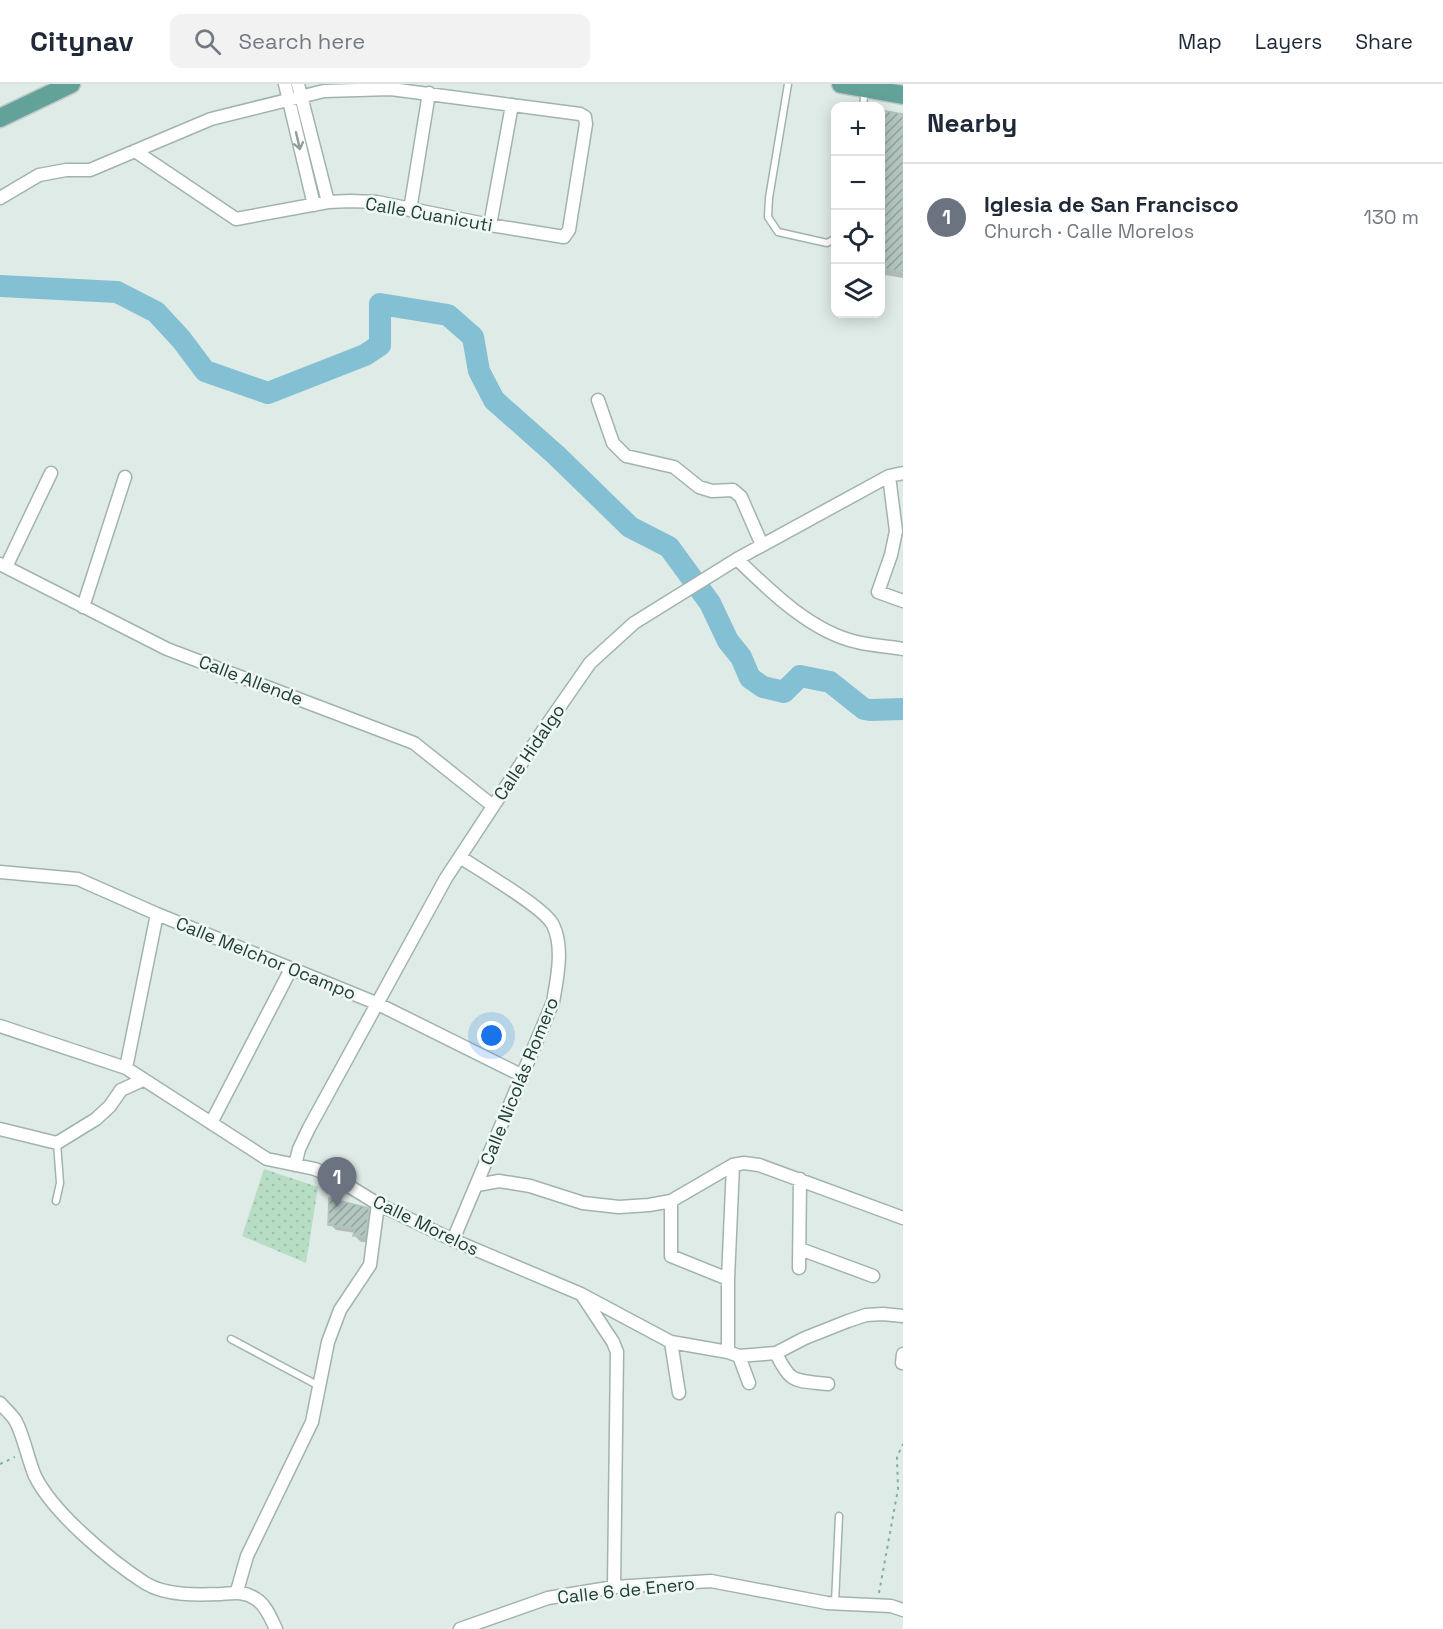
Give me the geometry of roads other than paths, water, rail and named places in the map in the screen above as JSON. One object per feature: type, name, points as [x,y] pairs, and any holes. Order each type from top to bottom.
[{"type":"main road","points":[[0,118],[71,84]]},
{"type":"main road","points":[[841,84],[865,93],[903,95]]},
{"type":"street","points":[[285,84],[296,93],[328,202]]},
{"type":"street","points":[[0,198],[39,175],[66,170],[90,170],[211,119],[296,93],[356,88],[391,88],[512,105],[490,225]]},
{"type":"street","points":[[296,93],[314,205]]},
{"type":"street","points":[[410,210],[429,93]]},
{"type":"street","name":"Calle Cuanicuti","points":[[135,151],[236,219],[328,202],[377,202],[490,225],[564,237],[569,230],[586,124],[585,117],[580,114],[512,105]]},
{"type":"street","points":[[598,400],[614,443],[626,456],[674,467],[699,487],[712,491],[732,490],[741,497],[762,545]]},
{"type":"street","points":[[3,566],[51,473]]},
{"type":"street","name":"Calle Hidalgo","points":[[296,1165],[299,1149],[376,1003],[460,857],[590,663],[634,623],[735,560],[889,476],[903,473]]},
{"type":"street","points":[[889,476],[896,531],[891,555],[878,592],[903,601]]},
{"type":"street","points":[[83,607],[125,477]]},
{"type":"street","points":[[735,560],[776,597],[825,630],[855,642],[903,649]]},
{"type":"street","name":"Calle Allende","points":[[3,566],[167,649],[414,743],[493,806]]},
{"type":"street","name":"Calle Nicolás Romero","points":[[453,1240],[554,1002],[558,971],[558,940],[552,924],[542,911],[460,857]]},
{"type":"street","name":"Calle Melchor Ocampo","points":[[0,872],[78,879],[157,914],[376,1003],[523,1076]]},
{"type":"street","points":[[126,1068],[157,914]]},
{"type":"street","points":[[211,1123],[291,969]]},
{"type":"street","name":"Calle Morelos","points":[[0,1026],[126,1068],[267,1159],[315,1169],[339,1180],[378,1204],[453,1240],[581,1294],[671,1342],[733,1354],[776,1353]]},
{"type":"street","points":[[0,1130],[57,1143],[96,1119],[110,1106],[121,1090],[143,1080]]},
{"type":"street","points":[[477,1185],[499,1181],[530,1186],[583,1203],[619,1207],[649,1205],[671,1201],[734,1165],[744,1163],[759,1165],[800,1179],[903,1218]]},
{"type":"street","points":[[734,1165],[728,1279],[733,1354],[750,1383]]},
{"type":"street","points":[[800,1179],[800,1268]]},
{"type":"street","points":[[671,1201],[671,1256],[728,1279]]},
{"type":"street","points":[[237,1591],[247,1556],[312,1422],[328,1342],[340,1311],[370,1265],[378,1204]]},
{"type":"street","points":[[800,1249],[873,1276]]},
{"type":"street","points":[[581,1294],[614,1342],[617,1352],[614,1587]]},
{"type":"street","points":[[828,1383],[797,1380],[785,1374],[776,1353],[805,1338],[857,1318],[883,1314],[903,1316]]},
{"type":"street","points":[[671,1342],[679,1393]]},
{"type":"street","points":[[902,1363],[903,1354]]},
{"type":"street","points":[[0,1403],[15,1421],[36,1478],[60,1512],[96,1545],[147,1584],[167,1591],[189,1594],[224,1594],[237,1591],[257,1599],[276,1629]]},
{"type":"street","name":"Calle 6 de Enero","points":[[460,1629],[548,1598],[614,1587],[711,1581],[835,1603],[898,1607],[903,1610]]},
{"type":"lane","points":[[788,84],[768,216],[778,232],[827,243],[831,241]]},
{"type":"lane","points":[[56,1202],[60,1183],[57,1143]]},
{"type":"lane","points":[[231,1339],[320,1386]]},
{"type":"lane","points":[[835,1603],[839,1516]]},
{"type":"waterway","points":[[0,286],[117,292],[156,312],[181,339],[205,371],[268,393],[365,355],[380,345],[380,304],[448,315],[473,337],[479,371],[494,400],[556,455],[630,527],[669,547],[710,603],[728,641],[741,657],[750,678],[763,687],[784,692],[800,676],[830,682],[864,709],[903,709]]},
{"type":"place","name":"Iglesia de San Francisco","points":[[337,1207]]}]
